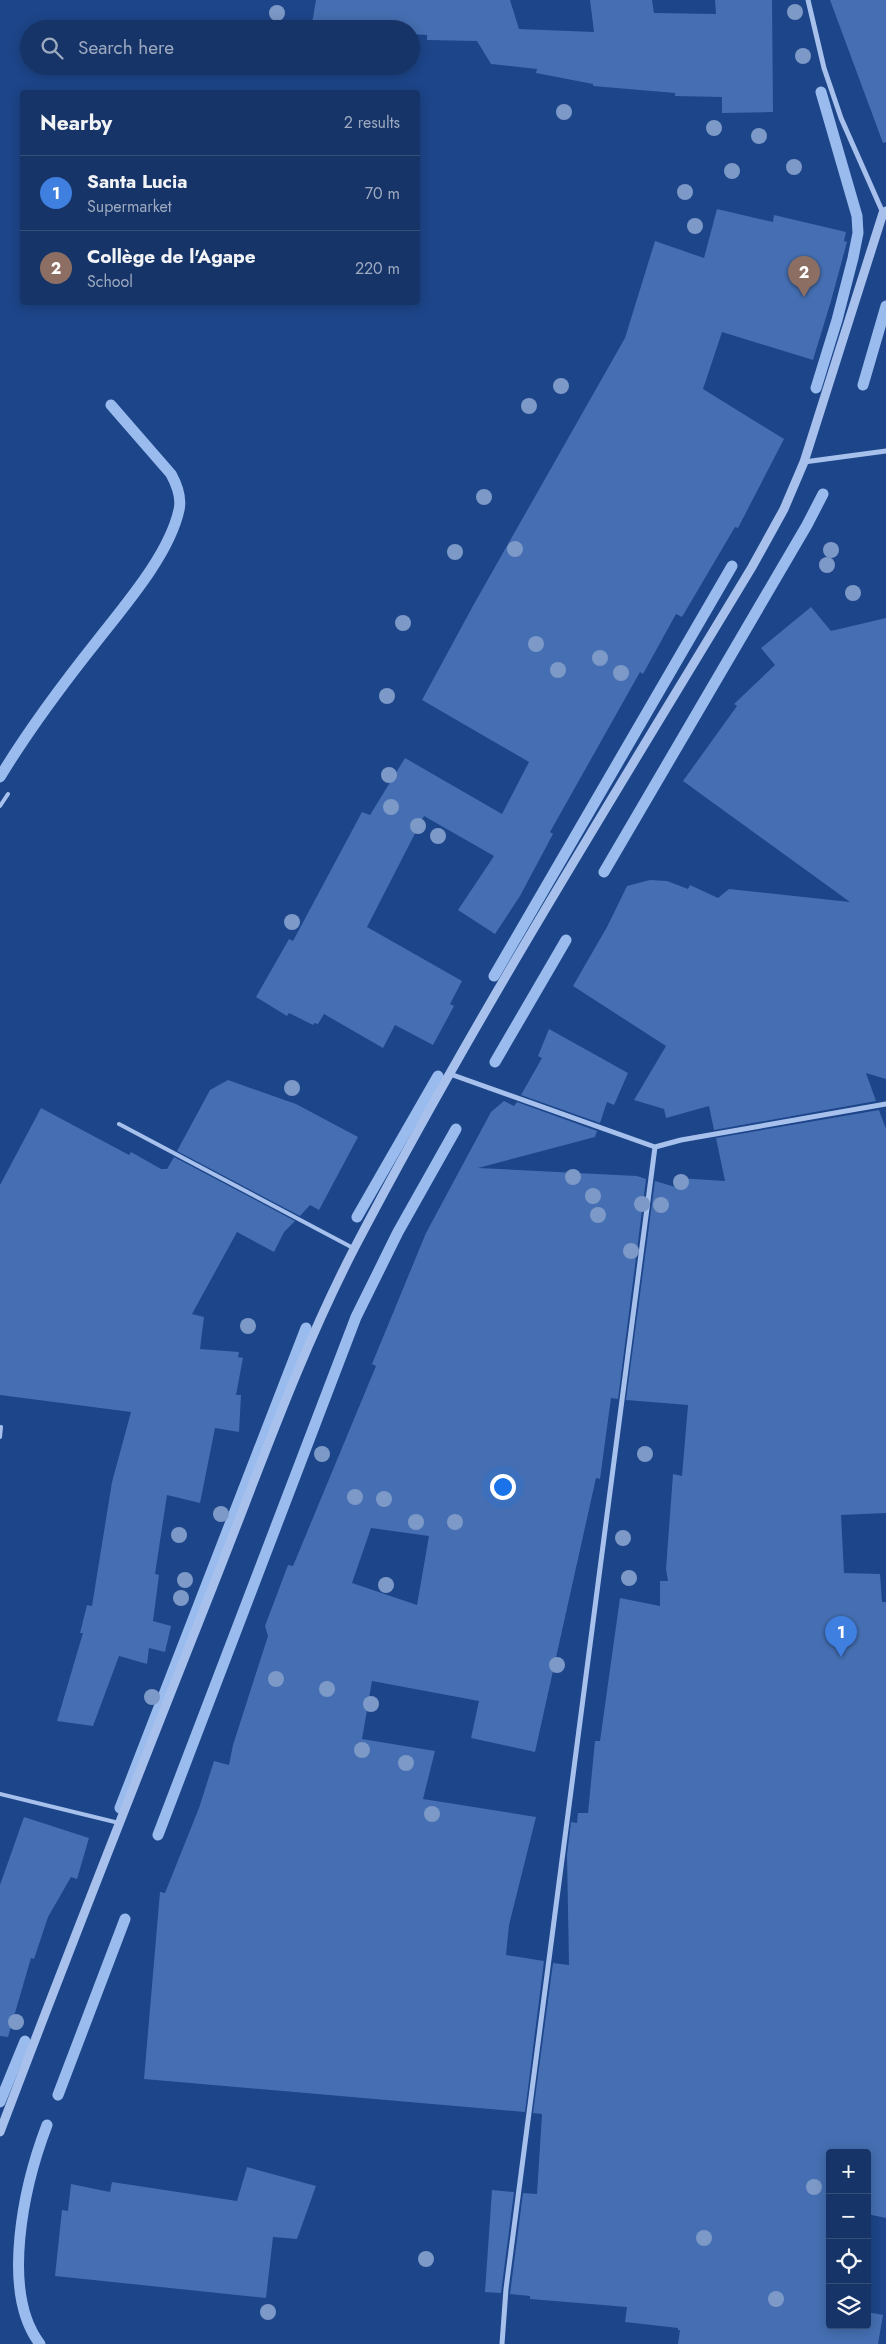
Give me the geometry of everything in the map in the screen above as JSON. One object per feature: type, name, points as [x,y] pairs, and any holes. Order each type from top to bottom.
[{"type":"street","points":[[0,2132],[119,1823],[285,1406],[355,1249],[450,1074],[752,566],[784,509],[804,462],[885,212],[841,118],[824,68],[808,0]]},
{"type":"street","points":[[804,462],[886,450]]},
{"type":"street","points":[[450,1074],[655,1147],[681,1140],[886,1104]]},
{"type":"street","points":[[502,2344],[507,2279],[655,1147]]},
{"type":"lane","points":[[0,806],[8,794]]},
{"type":"lane","points":[[119,1124],[355,1249]]},
{"type":"lane","points":[[0,1437],[2,1427]]},
{"type":"lane","points":[[0,1794],[119,1823]]},
{"type":"building","points":[[316,0],[510,0],[519,29],[594,32],[590,0],[652,0],[654,13],[716,14],[715,0],[772,0],[773,112],[722,113],[722,97],[675,96],[675,93],[593,86],[593,84],[536,73],[537,69],[491,64],[477,41],[427,40],[427,35],[420,35],[420,20],[313,20]]},
{"type":"building","points":[[830,0],[886,0],[886,142],[883,143]]},
{"type":"building","points":[[717,209],[773,222],[774,215],[846,232],[844,241],[847,242],[813,360],[722,332],[703,389],[784,439],[738,528],[735,527],[682,617],[676,614],[643,674],[640,672],[550,832],[553,834],[520,896],[495,934],[458,910],[494,856],[424,816],[367,927],[462,981],[450,1004],[454,1006],[433,1045],[395,1025],[383,1048],[324,1014],[318,1024],[314,1023],[313,1025],[289,1013],[287,1016],[256,997],[289,939],[293,941],[362,812],[370,815],[405,758],[502,814],[529,762],[422,700],[474,604],[625,338],[655,241],[704,258]]},
{"type":"building","points":[[811,607],[831,631],[886,618],[886,1079],[866,1073],[876,1101],[714,1130],[709,1106],[666,1118],[664,1109],[634,1100],[666,1046],[573,986],[607,927],[627,886],[650,880],[667,881],[688,889],[690,885],[718,898],[729,889],[850,902],[683,781],[737,706],[734,704],[775,665],[761,648]]},
{"type":"building","points":[[549,1029],[628,1073],[614,1105],[607,1102],[600,1123],[521,1095],[542,1058],[538,1056]]},
{"type":"building","points":[[228,1080],[296,1104],[358,1137],[319,1210],[310,1205],[300,1216],[177,1151],[210,1090]]},
{"type":"building","points":[[504,1101],[514,1106],[517,1102],[597,1131],[595,1137],[478,1168],[637,1176],[646,1179],[618,1399],[611,1398],[600,1479],[596,1478],[535,1752],[471,1738],[479,1701],[372,1681],[362,1739],[435,1751],[423,1799],[536,1817],[509,1925],[506,1955],[544,1961],[525,2112],[144,2079],[160,1892],[165,1893],[199,1808],[214,1761],[229,1765],[233,1745],[268,1636],[265,1626],[288,1565],[293,1566],[376,1366],[372,1364],[426,1233],[491,1112]],"holes":[[[371,1528],[429,1536],[417,1605],[352,1583]]]},
{"type":"building","points":[[41,1108],[129,1155],[131,1152],[161,1169],[167,1169],[174,1157],[295,1221],[284,1232],[274,1252],[237,1232],[192,1314],[204,1317],[200,1349],[239,1352],[238,1357],[243,1358],[236,1395],[241,1395],[239,1432],[215,1428],[200,1503],[167,1495],[155,1574],[159,1575],[153,1621],[171,1626],[165,1652],[149,1648],[147,1664],[119,1656],[93,1726],[57,1721],[83,1633],[80,1633],[87,1605],[92,1606],[112,1482],[131,1412],[0,1395],[0,1185]]},
{"type":"building","points":[[879,1110],[886,1129],[886,1513],[841,1515],[844,1573],[880,1574],[882,1602],[886,1602],[886,2218],[871,2215],[871,2149],[826,2149],[826,2329],[871,2329],[871,2313],[883,2315],[878,2344],[678,2344],[680,2330],[678,2328],[625,2322],[627,2307],[530,2299],[530,2296],[510,2294],[523,2193],[537,2194],[542,2114],[533,2113],[553,1963],[569,1965],[567,1855],[571,1822],[577,1823],[578,1813],[588,1813],[595,1741],[600,1741],[620,1598],[660,1606],[660,1581],[668,1581],[666,1569],[673,1474],[682,1476],[688,1405],[626,1400],[655,1181],[682,1189],[679,1178],[725,1181],[716,1138]]},
{"type":"building","points":[[24,1817],[89,1838],[77,1879],[71,1877],[48,1917],[34,1959],[31,1958],[8,2037],[0,2036],[0,1885]]},
{"type":"building","points":[[247,2167],[316,2186],[297,2239],[273,2237],[266,2298],[55,2276],[62,2210],[68,2211],[71,2184],[110,2192],[112,2182],[237,2201]]},
{"type":"building","points":[[492,2190],[514,2192],[501,2293],[485,2292]]},
{"type":"waterway","points":[[816,388],[837,320],[858,233],[857,216],[821,92]]},
{"type":"waterway","points":[[863,385],[886,306]]},
{"type":"waterway","points":[[0,777],[46,708],[145,579],[174,527],[180,500],[171,474],[111,405]]},
{"type":"waterway","points":[[604,872],[807,525],[823,494]]},
{"type":"waterway","points":[[494,976],[732,566]]},
{"type":"waterway","points":[[495,1062],[566,940]]},
{"type":"waterway","points":[[357,1217],[438,1076]]},
{"type":"waterway","points":[[158,1835],[356,1317],[398,1232],[456,1129]]},
{"type":"waterway","points":[[120,1808],[306,1328]]},
{"type":"waterway","points":[[58,2095],[125,1919]]},
{"type":"waterway","points":[[0,2102],[25,2041]]},
{"type":"waterway","points":[[40,2344],[28,2322],[21,2296],[19,2268],[24,2207],[38,2150],[47,2125]]},
{"type":"place","name":"Collège de l'Agape","points":[[804,297]]},
{"type":"place","name":"Santa Lucia","points":[[841,1657]]}]
